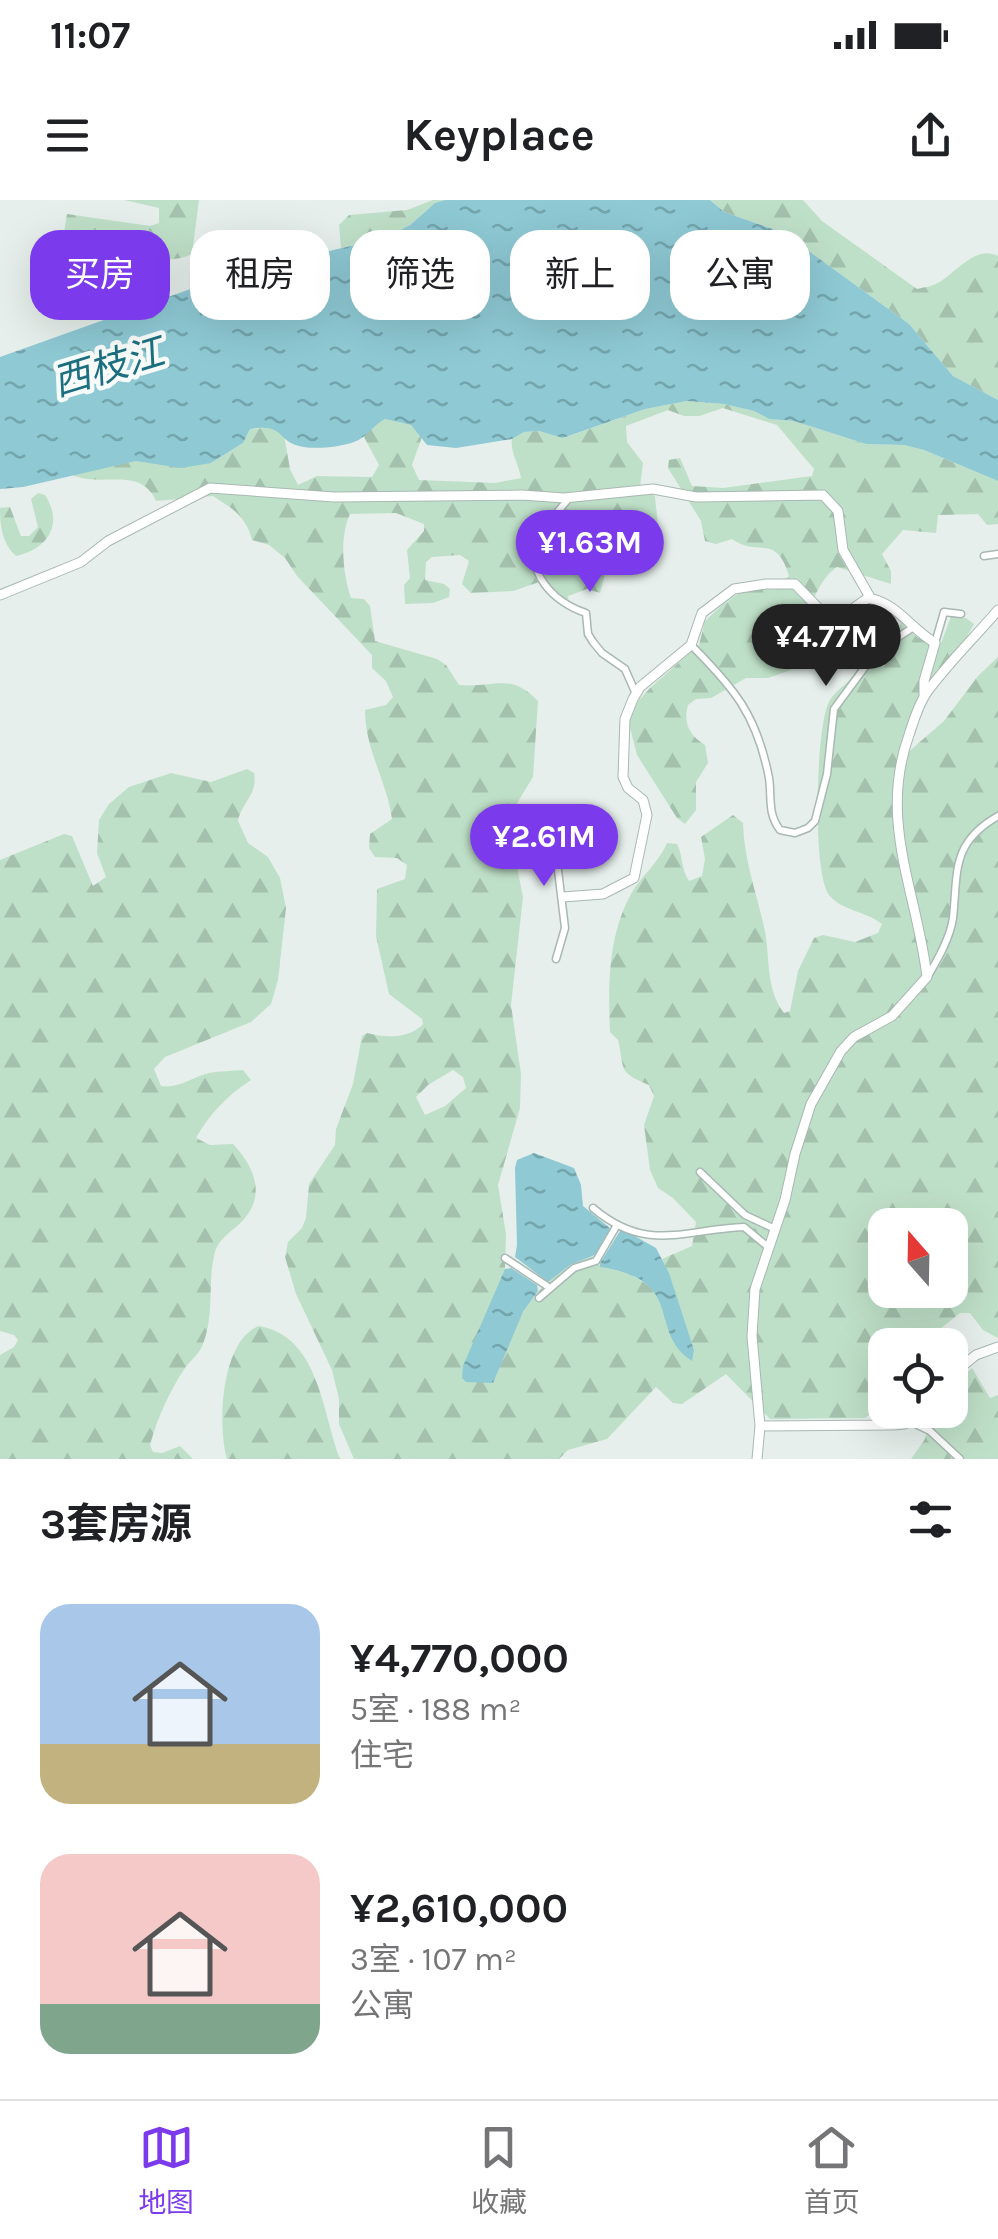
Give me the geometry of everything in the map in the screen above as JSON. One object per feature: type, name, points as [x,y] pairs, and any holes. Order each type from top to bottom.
[{"type":"street","points":[[0,595],[82,562],[108,541],[210,488],[334,497],[569,498],[653,490],[715,498],[817,493],[838,511],[843,550],[871,599]]},
{"type":"street","points":[[569,498],[540,536],[535,551],[538,574],[564,605],[586,613],[588,634],[602,654],[625,669],[636,694]]},
{"type":"street","points":[[984,556],[998,554]]},
{"type":"street","points":[[563,898],[603,894],[634,878],[646,807],[623,778],[625,719],[636,694],[691,645],[702,614],[742,586],[795,584],[806,591],[828,618],[841,616],[871,599],[890,606],[912,628],[935,643]]},
{"type":"street","points":[[927,977],[922,935],[896,830],[895,804],[902,755],[924,697],[998,610]]},
{"type":"street","points":[[924,697],[924,681],[944,612],[961,614]]},
{"type":"street","points":[[691,645],[732,686],[749,713],[770,780],[772,819],[780,830],[795,834],[808,828],[819,809],[834,709],[876,652],[912,628]]},
{"type":"street","points":[[758,1459],[760,1426],[752,1336],[754,1289],[776,1230],[811,1104],[841,1051],[854,1037],[892,1016],[927,977],[952,922],[955,870],[962,852],[973,833],[998,816]]},
{"type":"street","points":[[552,821],[565,928],[556,959]]},
{"type":"street","points":[[700,1172],[745,1215],[776,1230]]},
{"type":"street","points":[[593,1208],[617,1225],[656,1236],[744,1228],[769,1248]]},
{"type":"street","points":[[539,1298],[579,1265],[596,1261],[617,1225]]},
{"type":"street","points":[[505,1258],[550,1288]]},
{"type":"street","points":[[968,1362],[998,1347]]},
{"type":"street","points":[[760,1426],[868,1426]]},
{"type":"street","points":[[925,1428],[960,1459]]},
{"type":"green space","points":[[124,200],[199,200],[195,230],[190,230],[190,255],[170,259],[170,230],[64,230],[67,214],[150,226],[159,223],[159,208]]},
{"type":"green space","points":[[433,200],[445,200],[401,230],[350,230],[350,246],[341,248],[339,225],[349,215],[407,210]]},
{"type":"green space","points":[[710,200],[803,200],[822,221],[917,289],[938,283],[975,256],[998,256],[998,400],[953,376],[909,324],[810,252],[810,230],[775,230],[724,212]]},
{"type":"green space","points":[[687,401],[724,404],[866,444],[924,450],[998,481],[998,524],[987,525],[978,514],[938,515],[936,533],[903,530],[882,554],[891,571],[891,584],[837,567],[822,583],[803,618],[773,631],[761,647],[791,659],[791,670],[768,678],[746,678],[711,698],[696,699],[688,705],[689,728],[705,745],[708,763],[696,782],[696,810],[685,824],[677,818],[637,755],[628,720],[651,687],[699,645],[705,621],[720,607],[742,591],[774,589],[789,576],[772,550],[732,539],[716,544],[705,541],[701,521],[668,468],[669,460],[680,458],[692,486],[723,488],[812,476],[814,469],[777,425],[723,408],[699,416],[668,410],[626,426],[627,442],[643,463],[640,487],[655,496],[659,538],[655,562],[636,570],[618,566],[605,574],[600,593],[587,589],[568,596],[569,605],[545,580],[513,591],[471,593],[462,584],[469,561],[460,555],[432,557],[426,562],[425,580],[444,584],[450,589],[449,597],[433,603],[405,604],[404,585],[410,578],[407,550],[424,531],[424,524],[396,513],[350,514],[343,545],[346,578],[351,598],[364,599],[370,606],[375,641],[437,659],[459,685],[510,684],[538,701],[533,777],[514,808],[510,832],[523,897],[511,1005],[521,1074],[520,1108],[498,1185],[506,1234],[505,1269],[484,1323],[497,1373],[530,1302],[557,1274],[593,1256],[601,1267],[628,1274],[651,1288],[662,1303],[679,1349],[694,1350],[662,1259],[692,1246],[696,1222],[658,1188],[650,1170],[644,1125],[654,1096],[649,1085],[624,1069],[618,1040],[610,1032],[611,961],[623,910],[667,843],[677,844],[689,881],[702,876],[705,859],[701,837],[733,815],[743,823],[748,864],[765,931],[771,984],[784,1013],[790,1011],[798,971],[814,938],[823,935],[855,942],[878,933],[882,924],[834,900],[824,881],[818,801],[824,719],[830,700],[855,673],[863,647],[896,635],[901,623],[918,638],[941,643],[951,617],[966,618],[974,624],[919,700],[906,754],[944,721],[978,676],[998,657],[998,1338],[983,1330],[970,1313],[960,1313],[941,1328],[868,1328],[865,1418],[770,1419],[726,1374],[682,1404],[673,1403],[656,1387],[607,1439],[568,1450],[559,1459],[354,1459],[339,1424],[339,1399],[332,1370],[296,1294],[285,1257],[288,1242],[306,1218],[309,1184],[335,1145],[362,1036],[404,1035],[423,1024],[422,1019],[389,994],[376,936],[377,889],[405,879],[407,865],[397,858],[375,857],[369,848],[370,834],[392,819],[369,739],[365,710],[386,705],[393,697],[386,681],[372,668],[372,655],[297,576],[285,558],[269,545],[252,540],[242,519],[227,505],[213,496],[156,501],[140,484],[70,474],[136,461],[211,463],[243,443],[250,429],[272,427],[284,435],[290,469],[298,485],[317,476],[372,477],[379,465],[364,437],[372,425],[385,419],[411,425],[422,437],[412,465],[419,480],[495,483],[521,478],[512,439],[524,432],[539,431],[564,438],[645,409]],"holes":[[[453,1070],[463,1077],[466,1088],[445,1106],[425,1115],[416,1097]]]},
{"type":"green space","points":[[38,493],[45,495],[51,506],[50,534],[37,548],[16,556],[3,534],[0,508],[10,507],[21,536],[29,536],[38,527],[31,499]]},
{"type":"green space","points":[[247,769],[254,773],[254,787],[238,821],[248,843],[268,857],[280,878],[286,908],[278,980],[271,1004],[251,1022],[165,1057],[154,1069],[161,1086],[226,1071],[243,1070],[251,1080],[220,1106],[196,1138],[210,1145],[233,1144],[251,1170],[256,1189],[251,1209],[215,1252],[203,1344],[169,1395],[150,1445],[153,1452],[162,1453],[180,1446],[193,1459],[0,1459],[0,1355],[18,1340],[0,1331],[0,860],[64,834],[72,836],[93,886],[106,877],[97,853],[99,820],[109,804],[129,787],[171,773],[211,782]]},
{"type":"green space","points":[[259,1326],[279,1333],[306,1360],[340,1459],[227,1459],[222,1426],[225,1385],[237,1348],[246,1334]]},
{"type":"green space","points":[[972,1368],[990,1398],[998,1395],[998,1459],[911,1459],[928,1428],[968,1428],[968,1372]]},
{"type":"water","name":"西枝江","points":[[710,200],[724,212],[775,230],[670,230],[670,320],[810,320],[810,252],[909,324],[953,376],[998,400],[998,481],[924,450],[866,444],[794,421],[769,419],[754,411],[687,401],[645,409],[563,438],[539,431],[524,432],[512,439],[456,448],[427,445],[411,425],[385,419],[359,440],[327,447],[299,446],[275,430],[250,429],[243,443],[211,463],[181,468],[136,461],[0,489],[0,357],[104,320],[170,320],[170,296],[190,289],[190,320],[330,320],[330,251],[350,246],[350,320],[490,320],[490,230],[401,230],[435,203]]},
{"type":"water","points":[[534,1153],[574,1168],[583,1206],[611,1229],[597,1254],[570,1265],[548,1282],[515,1257],[515,1168],[517,1160]]},
{"type":"water","points":[[624,1230],[656,1248],[669,1273],[694,1350],[692,1361],[678,1349],[656,1295],[645,1283],[600,1267]]},
{"type":"water","points":[[511,1268],[537,1285],[538,1291],[523,1312],[493,1383],[466,1382],[462,1378],[463,1366],[505,1269]]}]
